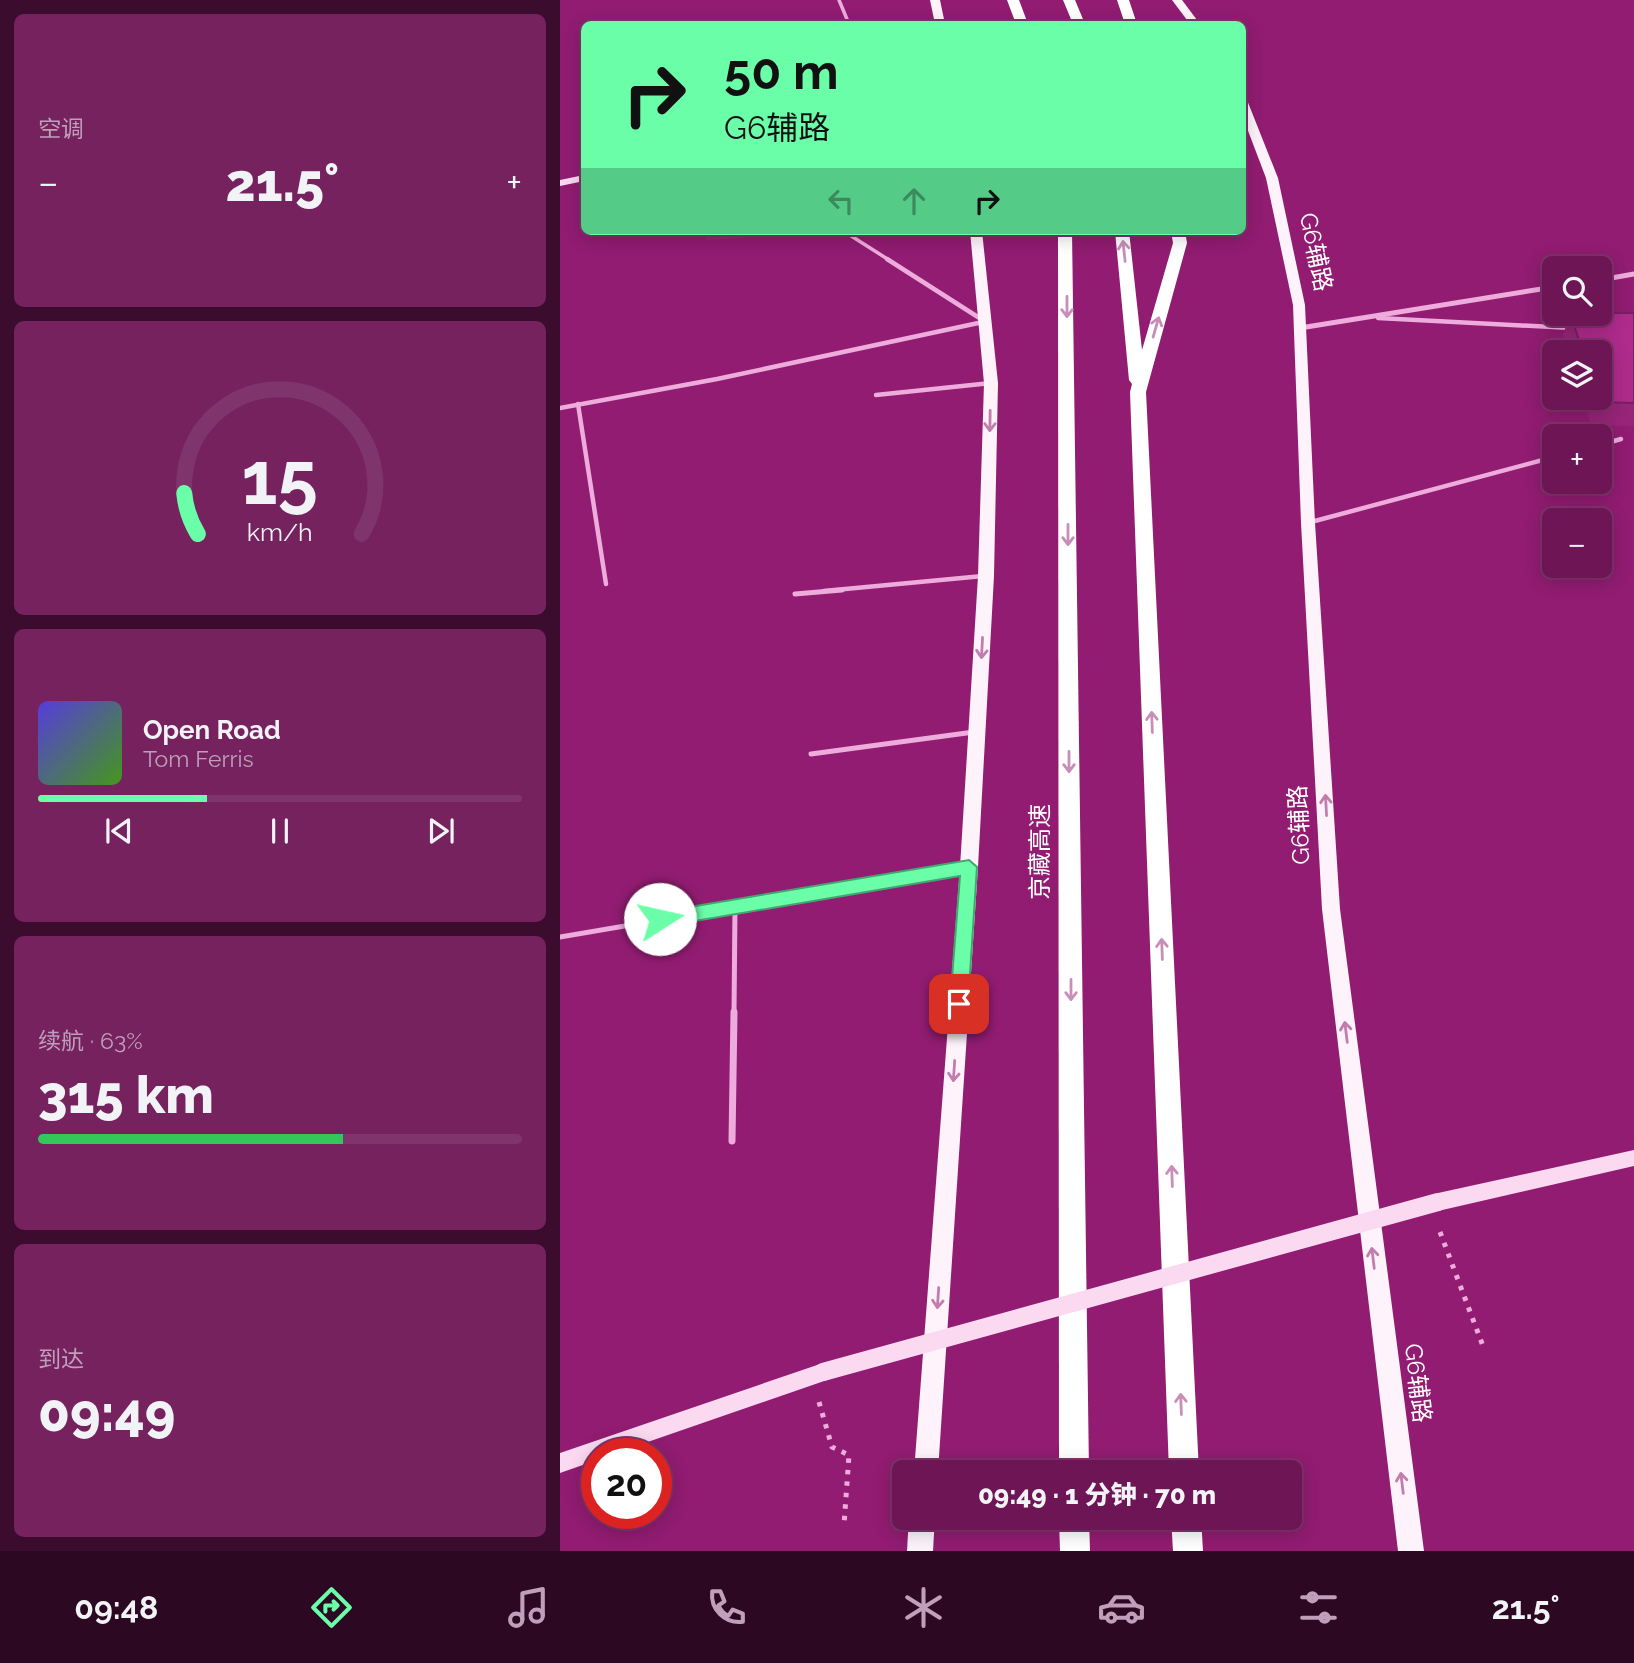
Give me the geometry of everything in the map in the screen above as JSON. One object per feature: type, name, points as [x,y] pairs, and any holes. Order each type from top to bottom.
[{"type":"highway","points":[[1013,0],[1021,21]]},
{"type":"highway","points":[[1069,0],[1078,21]]},
{"type":"highway","points":[[1123,0],[1130,21]]},
{"type":"highway","name":"京藏高速","points":[[1065,235],[1074,1460]]},
{"type":"highway","points":[[1122,235],[1138,392],[1183,1460]]},
{"type":"highway","points":[[1138,392],[1180,243],[1179,235]]},
{"type":"highway","points":[[1074,1530],[1074,1551]]},
{"type":"highway","points":[[1187,1530],[1188,1551]]},
{"type":"main road","points":[[935,0],[939,21]]},
{"type":"main road","points":[[1177,0],[1193,21]]},
{"type":"main road","name":"G6辅路","points":[[1246,110],[1272,178],[1299,305],[1308,523],[1331,909],[1411,1551]]},
{"type":"main road","points":[[560,183],[581,179]]},
{"type":"main road","points":[[927,1460],[969,867],[986,576],[991,383],[976,235]]},
{"type":"main road","points":[[560,1463],[823,1372],[1438,1202],[1634,1158]]},
{"type":"main road","points":[[920,1551],[921,1530]]},
{"type":"street","points":[[1612,278],[1634,274]]},
{"type":"street","points":[[1300,328],[1378,318],[1542,289]]},
{"type":"lane","points":[[839,0],[848,21]]},
{"type":"lane","points":[[850,235],[986,322]]},
{"type":"lane","points":[[1378,318],[1582,329]]},
{"type":"lane","points":[[560,408],[717,379],[986,322]]},
{"type":"lane","points":[[876,395],[991,383]]},
{"type":"lane","points":[[578,404],[606,584]]},
{"type":"lane","points":[[1612,442],[1621,439]]},
{"type":"lane","points":[[1308,523],[1542,460]]},
{"type":"lane","points":[[795,594],[986,576]]},
{"type":"lane","points":[[811,754],[977,732]]},
{"type":"lane","points":[[560,937],[969,867]]},
{"type":"lane","points":[[732,1141],[735,906]]},
{"type":"path","points":[[1437,1225],[1483,1346]]},
{"type":"path","points":[[818,1398],[832,1447],[849,1455],[844,1525]]},
{"type":"building","points":[[1612,313],[1634,313],[1634,403],[1612,402],[1612,340],[1579,340],[1574,326],[1612,326]]},
{"type":"route","points":[[660,919],[969,867],[959,1004]]}]
